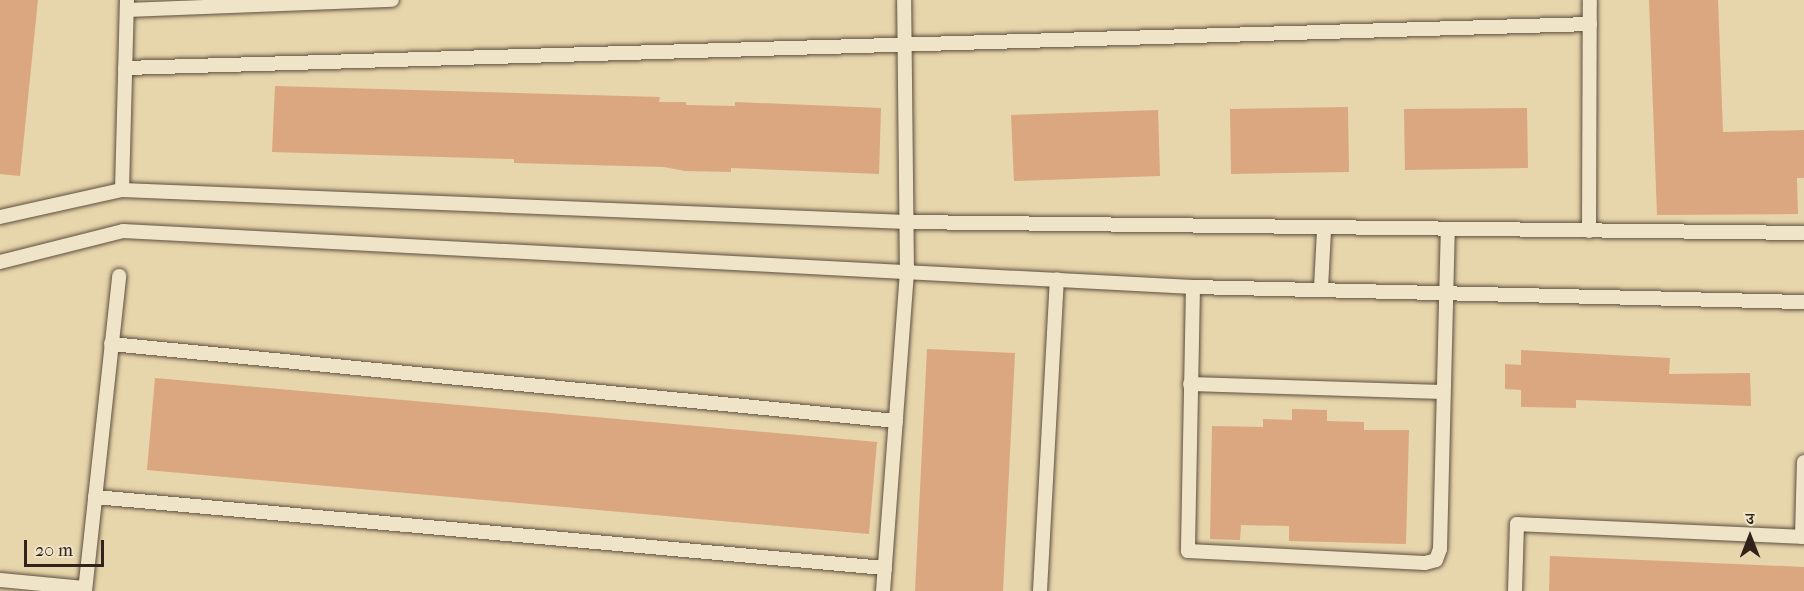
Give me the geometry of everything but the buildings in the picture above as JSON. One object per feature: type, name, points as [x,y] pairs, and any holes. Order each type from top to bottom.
[{"type":"lane","points":[[122,190],[127,5],[392,0]]},
{"type":"lane","points":[[883,591],[907,274],[904,0]]},
{"type":"lane","points":[[1589,231],[1590,0]]},
{"type":"lane","points":[[126,68],[1590,24]]},
{"type":"lane","points":[[0,217],[122,190],[906,222],[1324,230],[1804,233]]},
{"type":"lane","points":[[1321,288],[1324,230]]},
{"type":"lane","points":[[0,262],[123,231],[907,274],[1057,279],[1193,287],[1446,291],[1804,302]]},
{"type":"lane","points":[[1193,287],[1188,551],[1425,563],[1436,560],[1440,549],[1448,231]]},
{"type":"lane","points":[[0,580],[85,589],[118,276]]},
{"type":"lane","points":[[1040,591],[1057,279]]},
{"type":"lane","points":[[111,344],[896,421]]},
{"type":"lane","points":[[1190,384],[1443,392]]},
{"type":"lane","points":[[1515,591],[1517,524],[1803,537],[1804,462]]},
{"type":"lane","points":[[95,497],[885,568]]}]
